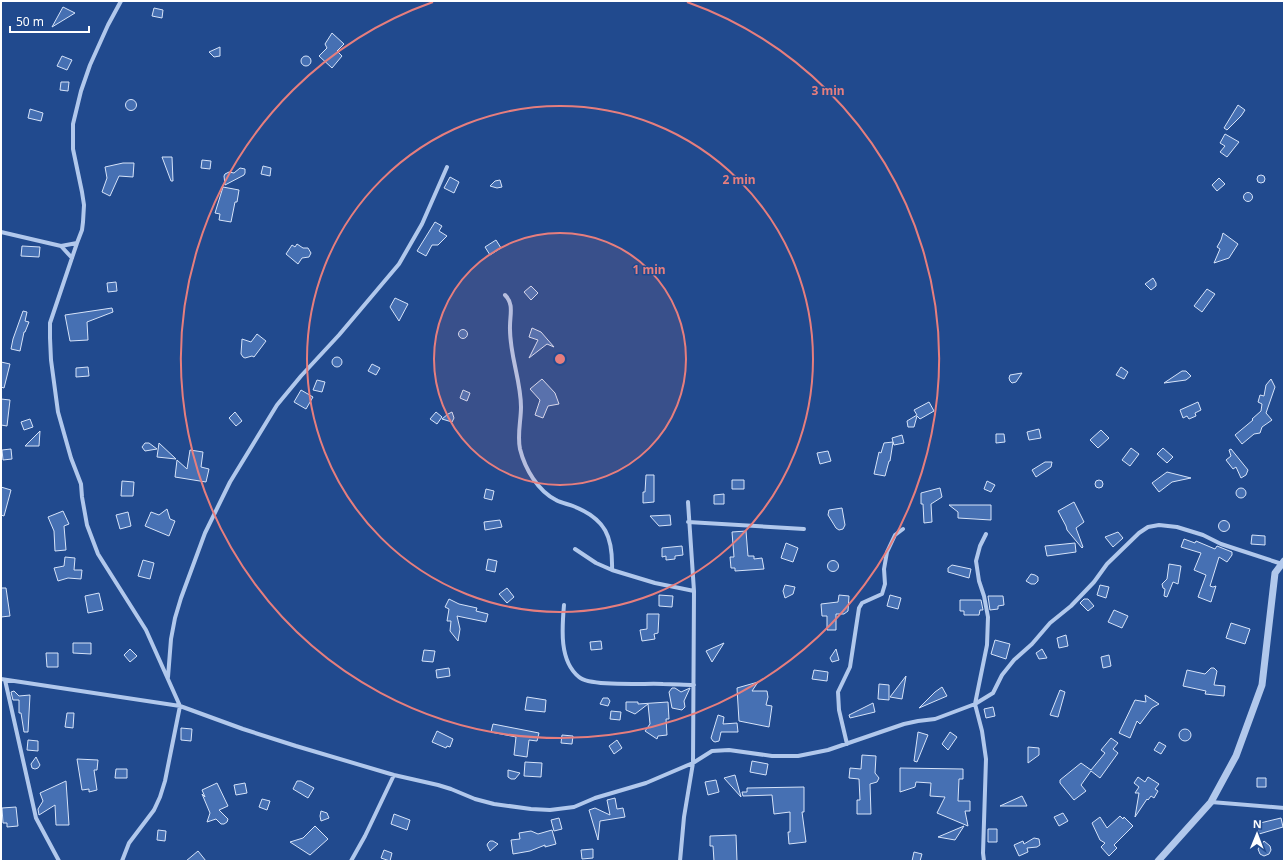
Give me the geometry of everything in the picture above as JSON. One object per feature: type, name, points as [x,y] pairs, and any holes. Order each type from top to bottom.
[{"type":"street","points":[[121,1],[108,24],[80,91],[73,124],[73,149],[84,205],[82,230],[50,323],[51,360],[58,412],[69,451],[81,484],[87,525],[98,554],[146,630],[180,706],[165,781],[160,797],[154,810],[129,844],[122,861]]},
{"type":"street","points":[[168,678],[171,639],[181,598],[205,533],[230,482],[277,404],[339,335],[399,264],[422,224],[448,167]]},
{"type":"street","points":[[1,232],[61,246],[77,243]]},
{"type":"street","points":[[61,246],[72,258]]},
{"type":"street","points":[[505,294],[511,304],[511,351],[521,402],[519,428],[520,449],[535,481],[542,491],[557,501],[587,513],[603,525],[609,538],[611,548],[612,570]]},
{"type":"street","points":[[680,861],[684,817],[693,763],[694,591],[688,522],[688,502]]},
{"type":"street","points":[[688,522],[804,529]]},
{"type":"street","points":[[59,861],[36,818],[3,679],[180,706],[243,729],[296,746],[394,775],[438,785],[475,799],[494,804],[550,810],[574,807],[595,798],[646,784],[693,763],[712,751],[721,750],[772,756],[798,756],[828,750],[904,724],[935,719],[975,704],[993,693],[1002,675],[1014,660],[1032,644],[1050,623],[1071,606],[1094,582],[1107,564],[1139,533],[1148,527],[1159,525],[1177,527],[1203,535],[1221,544],[1283,562],[1276,573],[1262,685],[1236,756],[1211,802],[1158,861]]},
{"type":"street","points":[[847,744],[839,710],[838,692],[850,667],[859,608],[862,603],[882,594],[885,584],[884,569],[887,552],[895,534],[903,529]]},
{"type":"street","points":[[984,861],[986,759],[979,716],[975,704],[987,644],[988,617],[984,596],[979,581],[976,561],[980,546],[986,534]]},
{"type":"street","points":[[575,549],[596,563],[612,570],[655,584],[694,591]]},
{"type":"street","points":[[564,605],[562,623],[565,656],[572,671],[580,679],[625,684],[694,685]]},
{"type":"street","points":[[351,861],[365,836],[394,775]]},
{"type":"street","points":[[1211,802],[1284,808]]},
{"type":"building","points":[[63,7],[75,13],[52,27]]},
{"type":"building","points":[[154,8],[163,10],[162,18],[152,16]]},
{"type":"building","points":[[332,33],[344,44],[337,51],[342,56],[332,68],[319,56],[327,48],[325,44]]},
{"type":"building","points":[[220,47],[220,56],[214,57],[209,52]]},
{"type":"building","points":[[62,56],[72,60],[67,70],[57,66]]},
{"type":"building","points":[[304,56],[308,56],[311,61],[308,66],[304,66],[301,63],[301,59]]},
{"type":"building","points":[[61,82],[69,82],[68,91],[60,90]]},
{"type":"building","points":[[131,99],[135,101],[137,105],[135,109],[131,111],[127,109],[125,105],[127,101]]},
{"type":"building","points":[[1238,105],[1245,110],[1227,130],[1224,128]]},
{"type":"building","points":[[30,109],[43,113],[41,121],[28,118]]},
{"type":"building","points":[[1225,134],[1239,142],[1227,157],[1220,152],[1225,146],[1220,143]]},
{"type":"building","points":[[162,157],[172,157],[173,181],[171,181]]},
{"type":"building","points":[[202,160],[211,161],[210,169],[201,168]]},
{"type":"building","points":[[123,163],[134,163],[133,177],[119,176],[110,196],[102,192],[107,178],[105,167]]},
{"type":"building","points":[[263,166],[271,168],[270,176],[261,174]]},
{"type":"building","points":[[240,168],[245,169],[244,175],[225,185],[225,174],[229,172],[234,173]]},
{"type":"building","points":[[1259,175],[1263,175],[1265,179],[1263,183],[1259,183],[1257,181],[1257,177]]},
{"type":"building","points":[[450,177],[459,182],[454,193],[444,188]]},
{"type":"building","points":[[1219,178],[1225,184],[1217,191],[1212,185]]},
{"type":"building","points":[[500,180],[502,187],[497,188],[490,186],[495,181]]},
{"type":"building","points":[[223,187],[239,190],[231,222],[219,220],[220,214],[215,213]]},
{"type":"building","points":[[1246,193],[1250,193],[1252,197],[1250,201],[1246,201],[1244,199],[1244,195]]},
{"type":"building","points":[[435,222],[442,226],[439,231],[447,236],[438,245],[432,245],[426,256],[417,251]]},
{"type":"building","points":[[1223,233],[1238,244],[1229,258],[1214,263],[1220,249],[1217,247]]},
{"type":"building","points":[[496,240],[501,248],[490,255],[485,247]]},
{"type":"building","points":[[297,244],[303,248],[308,248],[311,253],[309,257],[302,258],[298,264],[286,254],[292,245],[295,247]]},
{"type":"building","points":[[22,246],[40,247],[39,257],[21,256]]},
{"type":"building","points":[[1153,278],[1156,286],[1151,290],[1145,284]]},
{"type":"building","points":[[116,282],[117,291],[108,292],[107,283]]},
{"type":"building","points":[[531,286],[538,293],[531,300],[524,292]]},
{"type":"building","points":[[1207,289],[1215,294],[1202,312],[1194,306]]},
{"type":"building","points":[[395,298],[408,304],[399,321],[390,307]]},
{"type":"building","points":[[112,308],[113,312],[87,322],[88,340],[70,341],[65,315]]},
{"type":"building","points":[[23,311],[27,312],[25,321],[29,322],[24,332],[20,351],[11,349]]},
{"type":"building","points":[[532,328],[541,332],[554,347],[547,344],[529,358],[538,340],[529,337]]},
{"type":"building","points":[[463,329],[468,334],[463,339],[458,334]]},
{"type":"building","points":[[257,334],[266,341],[254,357],[243,357],[241,354],[242,339],[251,342]]},
{"type":"building","points":[[335,357],[339,357],[342,362],[339,367],[335,367],[332,364],[332,360]]},
{"type":"building","points":[[1,362],[10,364],[4,388],[1,387]]},
{"type":"building","points":[[372,364],[380,368],[376,375],[368,371]]},
{"type":"building","points":[[88,367],[89,376],[76,377],[76,368]]},
{"type":"building","points":[[1121,367],[1128,372],[1124,379],[1116,375]]},
{"type":"building","points":[[1182,371],[1186,371],[1191,376],[1186,380],[1164,383]]},
{"type":"building","points":[[1022,373],[1016,382],[1012,383],[1010,381],[1010,375]]},
{"type":"building","points":[[542,379],[555,393],[559,404],[548,406],[543,418],[535,415],[540,400],[530,389]]},
{"type":"building","points":[[1271,379],[1275,387],[1266,413],[1272,420],[1262,427],[1260,433],[1254,434],[1242,444],[1235,435],[1261,411],[1262,404],[1258,402],[1260,395],[1264,396],[1266,385]]},
{"type":"building","points":[[317,380],[325,382],[322,392],[313,390]]},
{"type":"building","points":[[301,390],[313,397],[306,409],[294,402]]},
{"type":"building","points":[[463,390],[470,393],[467,401],[460,398]]},
{"type":"building","points":[[1,399],[10,400],[7,426],[1,425]]},
{"type":"building","points":[[929,402],[934,411],[920,419],[917,416],[914,427],[908,427],[907,421],[917,415],[914,410]]},
{"type":"building","points":[[1198,402],[1201,410],[1195,413],[1196,416],[1189,419],[1187,416],[1183,418],[1180,410]]},
{"type":"building","points":[[235,412],[242,421],[236,426],[229,418]]},
{"type":"building","points":[[436,412],[442,417],[437,424],[430,419]]},
{"type":"building","points":[[452,412],[454,418],[452,422],[442,419],[448,414]]},
{"type":"building","points":[[30,419],[33,427],[24,430],[21,422]]},
{"type":"building","points":[[1039,429],[1041,438],[1029,440],[1027,432]]},
{"type":"building","points":[[1101,430],[1109,438],[1098,448],[1090,440]]},
{"type":"building","points":[[40,431],[39,446],[25,446]]},
{"type":"building","points":[[996,434],[1004,434],[1005,442],[996,443]]},
{"type":"building","points":[[902,435],[904,443],[894,445],[892,438]]},
{"type":"building","points":[[893,442],[890,461],[885,476],[874,474],[879,452],[881,453],[884,443]]},
{"type":"building","points":[[145,443],[149,443],[157,449],[145,451],[142,447]]},
{"type":"building","points":[[159,443],[176,459],[157,457]]},
{"type":"building","points":[[1131,448],[1139,454],[1130,466],[1122,460]]},
{"type":"building","points":[[1163,448],[1173,457],[1167,463],[1157,454]]},
{"type":"building","points":[[11,449],[12,459],[3,460],[2,450]]},
{"type":"building","points":[[1231,449],[1248,470],[1246,475],[1241,478],[1236,467],[1233,469],[1226,460],[1231,456],[1229,450]]},
{"type":"building","points":[[190,450],[203,452],[201,467],[209,469],[206,482],[175,477],[177,460],[187,469]]},
{"type":"building","points":[[828,451],[831,461],[820,464],[817,453]]},
{"type":"building","points":[[1045,462],[1052,462],[1051,467],[1036,477],[1032,470]]},
{"type":"building","points":[[1167,472],[1191,478],[1172,482],[1159,492],[1152,483]]},
{"type":"building","points":[[646,475],[654,475],[654,502],[643,503],[643,492],[645,492]]},
{"type":"building","points":[[732,480],[744,480],[744,489],[732,489]]},
{"type":"building","points":[[1097,480],[1101,480],[1103,484],[1101,488],[1097,488],[1095,486],[1095,482]]},
{"type":"building","points":[[122,481],[134,482],[133,496],[121,496]]},
{"type":"building","points":[[987,481],[995,485],[991,492],[984,489]]},
{"type":"building","points":[[1,487],[11,490],[4,516],[1,515]]},
{"type":"building","points":[[940,488],[942,497],[931,504],[932,522],[924,523],[921,493]]},
{"type":"building","points":[[1239,488],[1243,488],[1246,493],[1243,498],[1239,498],[1236,495],[1236,491]]},
{"type":"building","points":[[486,489],[494,491],[492,500],[484,498]]},
{"type":"building","points":[[724,494],[724,504],[714,504],[714,495]]},
{"type":"building","points":[[1074,502],[1084,522],[1076,528],[1083,547],[1082,548],[1067,530],[1058,511]]},
{"type":"building","points":[[949,505],[991,505],[991,520],[958,518],[958,512]]},
{"type":"building","points":[[842,508],[845,525],[843,529],[839,530],[836,528],[828,515],[829,510]]},
{"type":"building","points":[[167,509],[170,519],[175,521],[169,536],[145,526],[151,512],[159,515]]},
{"type":"building","points":[[63,511],[69,524],[64,526],[66,550],[55,551],[54,531],[48,517]]},
{"type":"building","points":[[128,512],[131,526],[120,529],[116,515]]},
{"type":"building","points":[[670,515],[671,525],[659,526],[650,516]]},
{"type":"building","points":[[500,520],[502,527],[485,530],[484,522]]},
{"type":"building","points":[[1222,521],[1226,521],[1228,522],[1228,530],[1222,531],[1219,528],[1219,524]]},
{"type":"building","points":[[746,531],[748,556],[754,556],[754,559],[762,558],[764,569],[735,571],[735,568],[731,568],[730,557],[734,557],[732,532]]},
{"type":"building","points":[[1118,532],[1123,538],[1113,547],[1105,537]]},
{"type":"building","points":[[1252,535],[1265,536],[1265,545],[1251,544]]},
{"type":"building","points":[[1184,539],[1195,543],[1196,541],[1215,549],[1217,546],[1232,552],[1232,555],[1227,562],[1219,557],[1210,586],[1216,586],[1211,602],[1198,597],[1206,575],[1194,570],[1201,553],[1181,547]]},
{"type":"building","points":[[786,543],[798,548],[793,562],[781,558]]},
{"type":"building","points":[[1075,543],[1076,552],[1047,556],[1045,546]]},
{"type":"building","points":[[682,546],[683,555],[675,556],[675,559],[666,560],[666,556],[662,557],[662,548]]},
{"type":"building","points":[[65,557],[75,558],[74,570],[82,570],[81,579],[68,578],[58,581],[54,568],[64,566]]},
{"type":"building","points":[[488,559],[497,561],[495,572],[486,570]]},
{"type":"building","points":[[143,560],[154,563],[150,579],[138,576]]},
{"type":"building","points":[[831,561],[835,561],[837,562],[837,570],[831,571],[828,568],[828,564]]},
{"type":"building","points":[[1169,564],[1181,566],[1178,584],[1173,582],[1167,597],[1164,596],[1165,589],[1163,588],[1162,584],[1167,579]]},
{"type":"building","points":[[952,565],[971,569],[969,578],[948,572],[948,568]]},
{"type":"building","points":[[1031,574],[1038,577],[1038,581],[1035,584],[1031,584],[1026,581]]},
{"type":"building","points":[[785,585],[795,587],[793,594],[785,598],[783,591]]},
{"type":"building","points":[[1100,585],[1109,587],[1106,598],[1097,595]]},
{"type":"building","points":[[1,588],[6,588],[10,616],[1,617]]},
{"type":"building","points":[[507,588],[514,597],[507,603],[499,594]]},
{"type":"building","points":[[99,593],[103,610],[88,613],[85,596]]},
{"type":"building","points":[[659,595],[673,596],[672,607],[659,606]]},
{"type":"building","points":[[839,595],[849,596],[848,611],[844,614],[836,614],[836,630],[827,630],[827,616],[822,616],[821,604],[838,602]]},
{"type":"building","points":[[890,595],[901,598],[898,609],[887,606]]},
{"type":"building","points":[[988,596],[1003,596],[1004,605],[998,606],[998,609],[990,610]]},
{"type":"building","points":[[449,599],[459,604],[477,608],[476,611],[488,614],[486,622],[457,616],[460,629],[458,641],[450,631],[451,621],[447,621],[449,609],[445,607]]},
{"type":"building","points":[[1084,599],[1088,599],[1094,606],[1088,611],[1080,603]]},
{"type":"building","points":[[960,600],[981,600],[983,610],[980,610],[979,615],[964,615],[964,611],[960,611]]},
{"type":"building","points":[[1114,610],[1128,616],[1122,628],[1108,622]]},
{"type":"building","points":[[647,614],[659,614],[658,633],[654,634],[655,639],[642,641],[640,630],[647,629]]},
{"type":"building","points":[[1231,623],[1250,629],[1245,644],[1226,638]]},
{"type":"building","points":[[1066,635],[1068,646],[1059,648],[1057,638]]},
{"type":"building","points":[[995,640],[1010,644],[1006,659],[991,654]]},
{"type":"building","points":[[601,641],[602,649],[591,650],[590,642]]},
{"type":"building","points":[[73,643],[91,643],[91,654],[73,653]]},
{"type":"building","points":[[724,643],[712,662],[706,651]]},
{"type":"building","points":[[130,649],[137,656],[130,662],[124,655]]},
{"type":"building","points":[[836,649],[839,660],[832,662],[830,658]]},
{"type":"building","points":[[1042,649],[1047,658],[1039,659],[1036,653]]},
{"type":"building","points":[[424,650],[435,651],[433,662],[422,661]]},
{"type":"building","points":[[46,653],[58,653],[58,667],[47,667]]},
{"type":"building","points":[[1109,655],[1111,666],[1103,668],[1101,657]]},
{"type":"building","points":[[449,668],[450,676],[437,678],[436,670]]},
{"type":"building","points":[[1211,668],[1214,668],[1217,671],[1214,685],[1225,686],[1224,696],[1205,694],[1206,691],[1183,686],[1187,670],[1205,674]]},
{"type":"building","points":[[814,670],[828,672],[827,681],[812,679]]},
{"type":"building","points":[[906,676],[902,699],[890,697]]},
{"type":"building","points":[[758,682],[752,691],[767,691],[768,697],[766,705],[772,706],[769,727],[739,721],[737,688]]},
{"type":"building","points":[[879,684],[889,685],[889,700],[878,699]]},
{"type":"building","points":[[942,687],[947,696],[919,708],[935,692]]},
{"type":"building","points":[[672,688],[675,688],[681,692],[690,688],[684,701],[685,707],[682,710],[672,708],[669,692]]},
{"type":"building","points":[[1060,690],[1065,692],[1058,717],[1050,715]]},
{"type":"building","points":[[14,691],[19,696],[30,695],[28,732],[24,732],[21,713],[19,713],[19,700],[13,700],[11,692]]},
{"type":"building","points":[[1145,695],[1159,704],[1152,708],[1140,724],[1137,721],[1130,738],[1119,733],[1135,700],[1146,702]]},
{"type":"building","points":[[527,697],[546,700],[545,712],[525,710]]},
{"type":"building","points":[[603,698],[608,698],[610,701],[608,706],[600,704]]},
{"type":"building","points":[[626,702],[638,702],[638,704],[668,702],[669,719],[666,719],[667,735],[658,736],[657,739],[645,731],[650,724],[648,704],[635,714],[626,710]]},
{"type":"building","points":[[873,703],[875,712],[850,718],[849,715]]},
{"type":"building","points":[[993,707],[995,716],[986,718],[984,709]]},
{"type":"building","points":[[611,711],[621,712],[620,720],[610,719]]},
{"type":"building","points":[[67,713],[74,713],[73,728],[65,727]]},
{"type":"building","points":[[718,715],[724,717],[723,724],[737,723],[738,732],[721,732],[719,741],[715,742],[711,738]]},
{"type":"building","points":[[493,724],[539,733],[537,741],[529,740],[527,757],[514,755],[516,737],[491,732]]},
{"type":"building","points":[[181,728],[192,729],[191,741],[181,740]]},
{"type":"building","points":[[1185,729],[1189,731],[1191,735],[1189,739],[1185,741],[1181,739],[1179,735],[1181,731]]},
{"type":"building","points":[[437,731],[453,739],[450,747],[447,746],[446,748],[432,742]]},
{"type":"building","points":[[918,732],[928,735],[917,762],[914,761]]},
{"type":"building","points":[[950,732],[957,737],[948,750],[942,744]]},
{"type":"building","points":[[562,735],[573,736],[572,744],[561,743]]},
{"type":"building","points":[[1111,738],[1118,743],[1113,749],[1118,753],[1100,778],[1091,771],[1081,785],[1086,791],[1074,800],[1060,783],[1060,780],[1081,763],[1091,770],[1105,753],[1101,750]]},
{"type":"building","points":[[28,740],[38,741],[38,751],[27,750]]},
{"type":"building","points":[[617,740],[622,748],[614,754],[609,746]]},
{"type":"building","points":[[1159,742],[1166,746],[1161,754],[1154,750]]},
{"type":"building","points":[[1028,747],[1039,748],[1039,755],[1028,763]]},
{"type":"building","points":[[862,755],[876,756],[875,773],[879,778],[877,782],[870,784],[871,814],[857,814],[857,800],[860,800],[859,779],[849,778],[850,768],[861,769]]},
{"type":"building","points":[[36,757],[40,765],[35,769],[32,768],[31,764]]},
{"type":"building","points":[[77,759],[98,760],[97,770],[94,770],[97,790],[89,792],[89,789],[82,790]]},
{"type":"building","points":[[752,761],[768,764],[766,775],[750,772]]},
{"type":"building","points":[[525,762],[542,763],[541,777],[524,776]]},
{"type":"building","points":[[900,768],[963,769],[963,779],[959,779],[958,801],[970,801],[970,811],[965,811],[968,826],[937,813],[945,797],[930,796],[931,783],[916,782],[915,787],[900,792]]},
{"type":"building","points":[[116,769],[127,769],[127,778],[115,778]]},
{"type":"building","points":[[508,770],[520,773],[515,779],[511,779],[508,777]]},
{"type":"building","points":[[735,775],[741,797],[724,778]]},
{"type":"building","points":[[1138,777],[1145,782],[1148,777],[1159,784],[1155,789],[1158,791],[1154,798],[1151,796],[1148,800],[1147,799],[1135,817],[1139,793],[1135,793],[1139,787],[1134,783]]},
{"type":"building","points":[[1257,778],[1266,778],[1266,787],[1257,787]]},
{"type":"building","points":[[716,780],[719,792],[708,795],[705,782]]},
{"type":"building","points":[[66,781],[69,825],[56,825],[55,805],[39,815],[38,809],[43,801],[40,793]]},
{"type":"building","points":[[297,781],[301,781],[314,788],[308,798],[293,789]]},
{"type":"building","points":[[217,783],[228,806],[219,810],[228,819],[224,824],[221,824],[216,819],[207,822],[210,813],[202,794],[205,797],[202,790]]},
{"type":"building","points":[[245,783],[247,793],[236,795],[234,785]]},
{"type":"building","points":[[804,787],[804,812],[802,812],[806,842],[789,844],[788,832],[790,832],[790,812],[774,814],[772,795],[743,796],[742,792],[747,792],[747,788]]},
{"type":"building","points":[[1022,796],[1027,806],[1000,806]]},
{"type":"building","points":[[615,798],[617,809],[623,808],[625,817],[600,821],[598,840],[589,810],[595,808],[610,815],[607,800]]},
{"type":"building","points":[[262,799],[270,801],[267,810],[259,807]]},
{"type":"building","points":[[16,807],[18,826],[7,827],[7,823],[3,823],[2,808]]},
{"type":"building","points":[[321,811],[327,813],[329,818],[321,821]]},
{"type":"building","points":[[1063,813],[1068,821],[1059,826],[1054,817]]},
{"type":"building","points":[[394,814],[410,820],[407,830],[391,824]]},
{"type":"building","points":[[1120,816],[1123,819],[1124,817],[1133,826],[1114,845],[1117,848],[1109,856],[1101,847],[1105,843],[1100,840],[1092,823],[1100,817],[1107,828]]},
{"type":"building","points":[[559,818],[562,829],[554,831],[551,820]]},
{"type":"building","points":[[1281,818],[1283,827],[1259,834],[1256,824]]},
{"type":"building","points":[[315,826],[328,839],[310,855],[290,842],[303,838]]},
{"type":"building","points":[[964,826],[955,840],[938,837]]},
{"type":"building","points":[[988,829],[997,829],[997,842],[988,842]]},
{"type":"building","points":[[158,830],[166,831],[165,841],[157,840]]},
{"type":"building","points":[[552,830],[556,844],[545,847],[545,845],[530,851],[513,854],[511,840],[520,839],[519,833],[531,831],[538,834]]},
{"type":"building","points":[[736,835],[737,861],[714,861],[713,846],[710,846],[710,836]]},
{"type":"building","points":[[1034,838],[1039,839],[1040,845],[1037,847],[1027,848],[1028,852],[1019,856],[1014,845],[1023,841],[1024,844]]},
{"type":"building","points":[[490,841],[498,844],[490,851],[487,845]]},
{"type":"building","points":[[1264,841],[1270,846],[1271,850],[1269,854],[1264,856],[1260,854],[1258,849]]},
{"type":"building","points":[[593,849],[593,858],[582,859],[581,850]]},
{"type":"building","points":[[384,850],[392,853],[390,861],[381,858]]},
{"type":"building","points":[[198,851],[206,861],[186,861]]},
{"type":"building","points":[[914,852],[922,854],[920,861],[912,861]]}]
